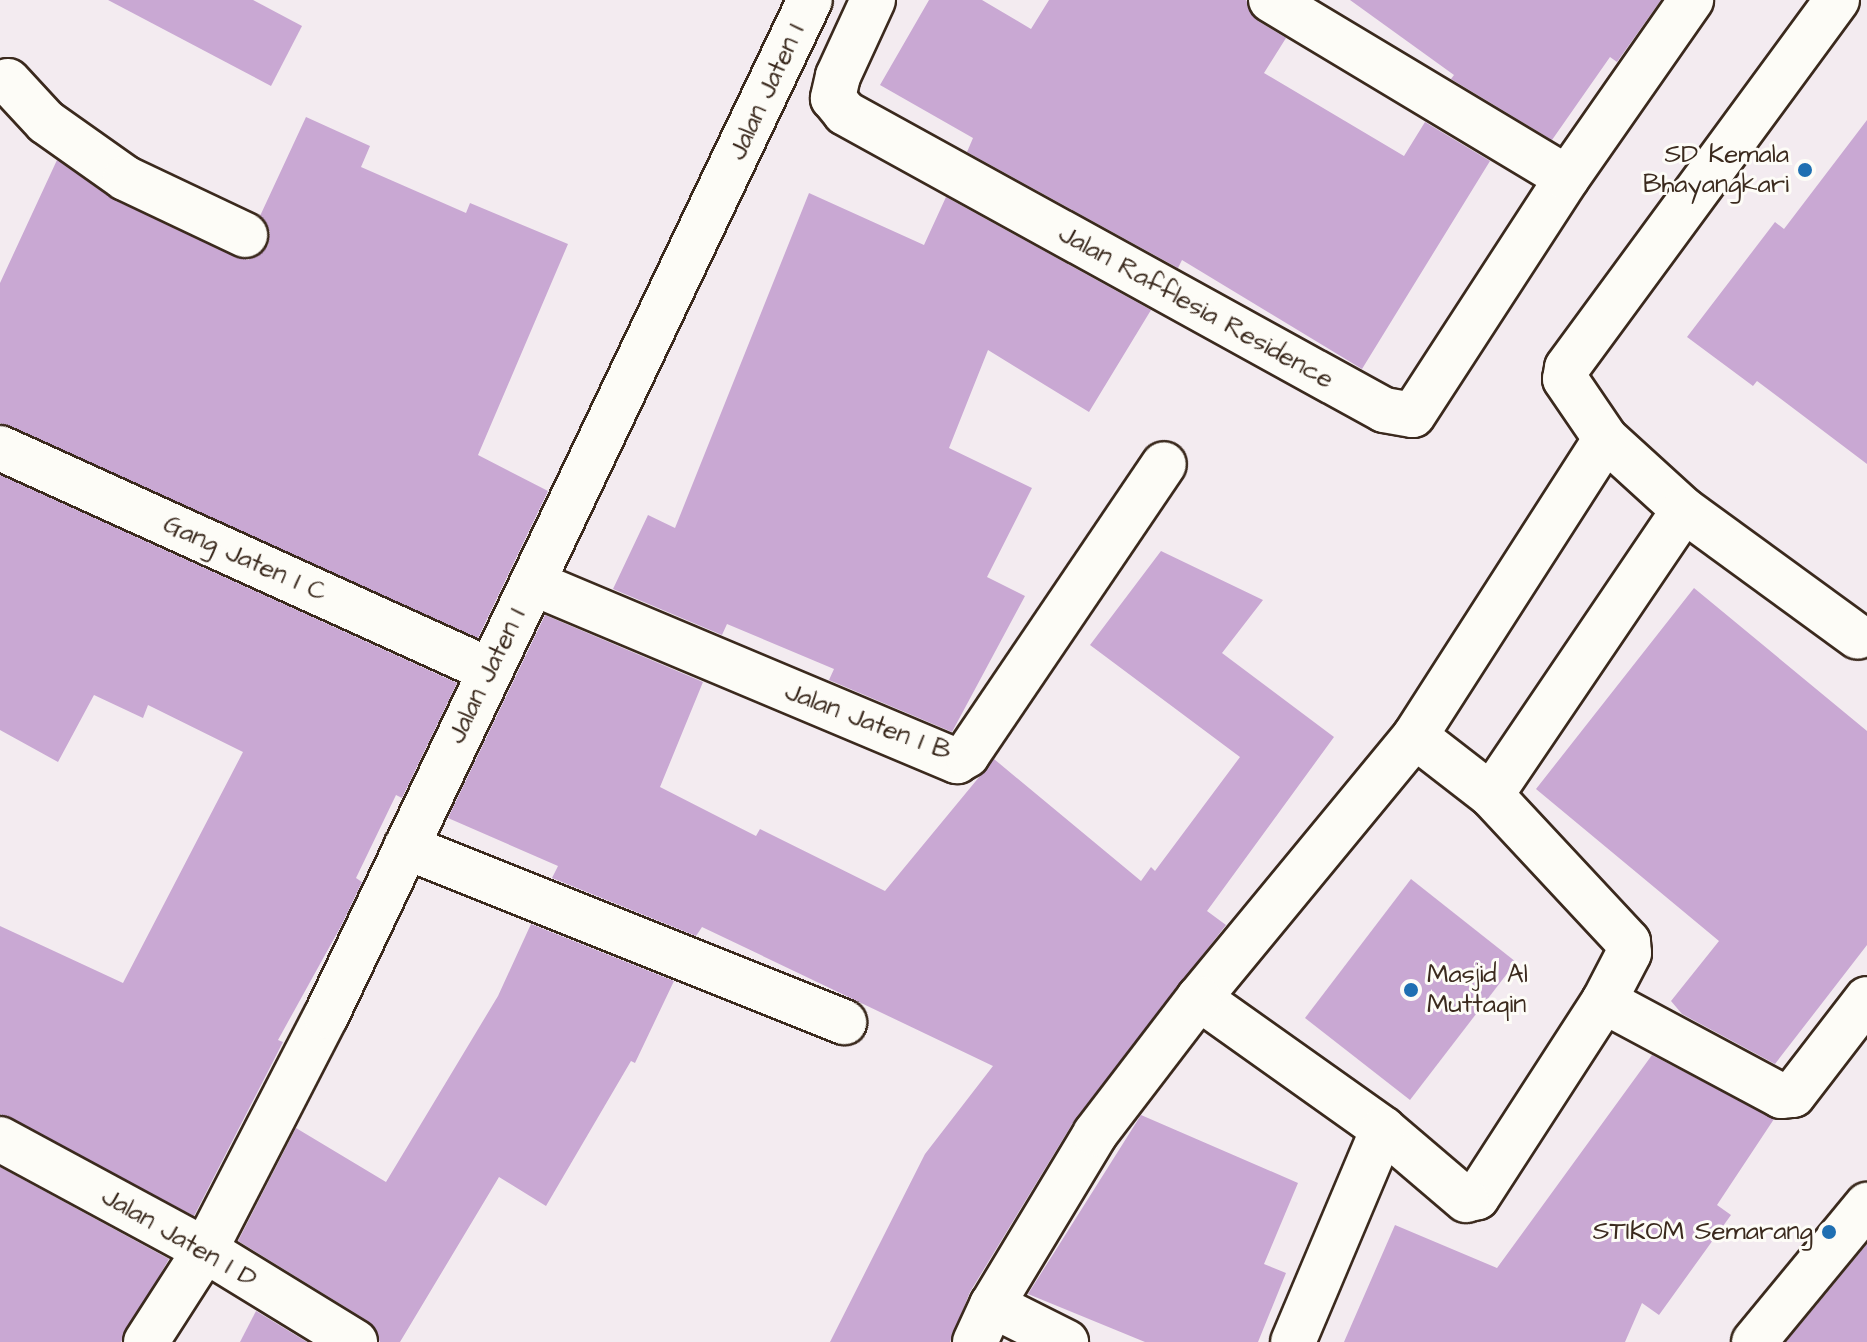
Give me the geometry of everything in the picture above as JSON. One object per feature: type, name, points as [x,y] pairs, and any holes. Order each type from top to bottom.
[{"type":"street","name":"Jalan Jaten I","points":[[146,1342],[205,1250],[406,847],[810,0]]},
{"type":"street","name":"Jalan Rafflesia Residence","points":[[873,0],[838,76],[833,98],[845,113],[1384,410],[1413,415],[1423,406],[1567,178],[1691,0]]},
{"type":"street","points":[[1271,0],[1567,178]]},
{"type":"street","points":[[1837,0],[1567,368],[1569,387],[1606,439],[1684,510],[1858,637]]},
{"type":"street","points":[[3,89],[125,178],[245,235]]},
{"type":"street","points":[[1066,1342],[983,1323],[1095,1134],[1199,998],[1415,736],[1606,439]]},
{"type":"street","name":"Gang Jaten I C","points":[[0,448],[489,670]]},
{"type":"street","name":"Jalan Jaten I B","points":[[533,583],[957,761],[967,755],[1164,464]]},
{"type":"street","points":[[1491,795],[1684,510]]},
{"type":"street","points":[[1199,998],[1383,1129],[1456,1195],[1477,1197],[1604,1001],[1629,953],[1628,942],[1491,795],[1415,736]]},
{"type":"street","points":[[406,847],[844,1022]]},
{"type":"street","points":[[1604,1001],[1781,1096],[1793,1095],[1867,999]]},
{"type":"street","points":[[1293,1342],[1383,1129]]},
{"type":"street","name":"Jalan Jaten I D","points":[[0,1139],[205,1250],[355,1342]]},
{"type":"street","points":[[1754,1342],[1867,1205]]},
{"type":"building","points":[[108,0],[253,0],[302,26],[271,86]]},
{"type":"building","points":[[929,0],[982,0],[1031,29],[1049,0],[1246,0],[1258,21],[1286,38],[1264,73],[1404,156],[1425,122],[1490,161],[1362,369],[1182,260],[1178,268],[967,152],[973,138],[880,85]]},
{"type":"building","points":[[1350,0],[1661,0],[1617,62],[1610,57],[1552,140],[1451,79],[1454,75]]},
{"type":"building","points":[[306,117],[370,146],[361,167],[466,213],[470,203],[568,244],[478,455],[548,491],[478,638],[0,423],[0,283],[57,160],[114,200],[248,260],[268,245],[270,232],[260,216]]},
{"type":"building","points":[[1867,120],[1867,464],[1757,381],[1753,386],[1687,337],[1775,222],[1784,229]]},
{"type":"building","points":[[809,193],[924,245],[946,197],[1151,310],[1089,412],[988,350],[949,448],[1032,488],[987,577],[1025,596],[952,732],[829,680],[834,669],[727,624],[722,635],[613,589],[648,515],[675,528]]},
{"type":"building","points":[[0,475],[457,683],[402,798],[396,795],[356,878],[362,882],[341,926],[278,1040],[283,1042],[194,1216],[0,1114],[0,926],[123,983],[243,752],[148,705],[143,718],[94,695],[58,762],[0,730]]},
{"type":"building","points":[[1161,551],[1263,600],[1222,653],[1334,737],[1207,911],[1226,925],[1074,1121],[970,1292],[950,1342],[830,1342],[925,1154],[993,1066],[702,927],[696,936],[552,878],[558,866],[448,818],[545,615],[703,682],[660,787],[756,836],[760,829],[885,891],[994,759],[1141,881],[1151,867],[1155,871],[1240,757],[1090,645]]},
{"type":"building","points":[[1694,588],[1867,731],[1867,945],[1775,1064],[1682,1014],[1671,1001],[1719,941],[1536,789]]},
{"type":"building","name":"Masjid Al Muttaqin","points":[[1411,879],[1516,962],[1410,1100],[1305,1018]]},
{"type":"building","points":[[531,924],[674,981],[635,1063],[631,1061],[546,1206],[499,1177],[400,1342],[380,1342],[368,1321],[238,1241],[296,1128],[386,1182],[498,996]]},
{"type":"building","points":[[1652,1055],[1774,1119],[1717,1205],[1731,1215],[1659,1315],[1642,1303],[1625,1342],[1344,1342],[1395,1225],[1497,1268]]},
{"type":"building","points":[[1141,1115],[1298,1183],[1264,1264],[1286,1273],[1258,1342],[1145,1342],[1028,1294]]},
{"type":"building","points":[[0,1167],[169,1259],[121,1342],[0,1342]]},
{"type":"building","points":[[1867,1244],[1867,1342],[1786,1342]]},
{"type":"building","points":[[256,1311],[307,1342],[240,1342]]},
{"type":"place","name":"SD Kemala Bhayangkari","points":[[1805,170]]},
{"type":"place","name":"Masjid Al Muttaqin","points":[[1411,990]]},
{"type":"place","name":"STIKOM Semarang","points":[[1829,1232]]}]
